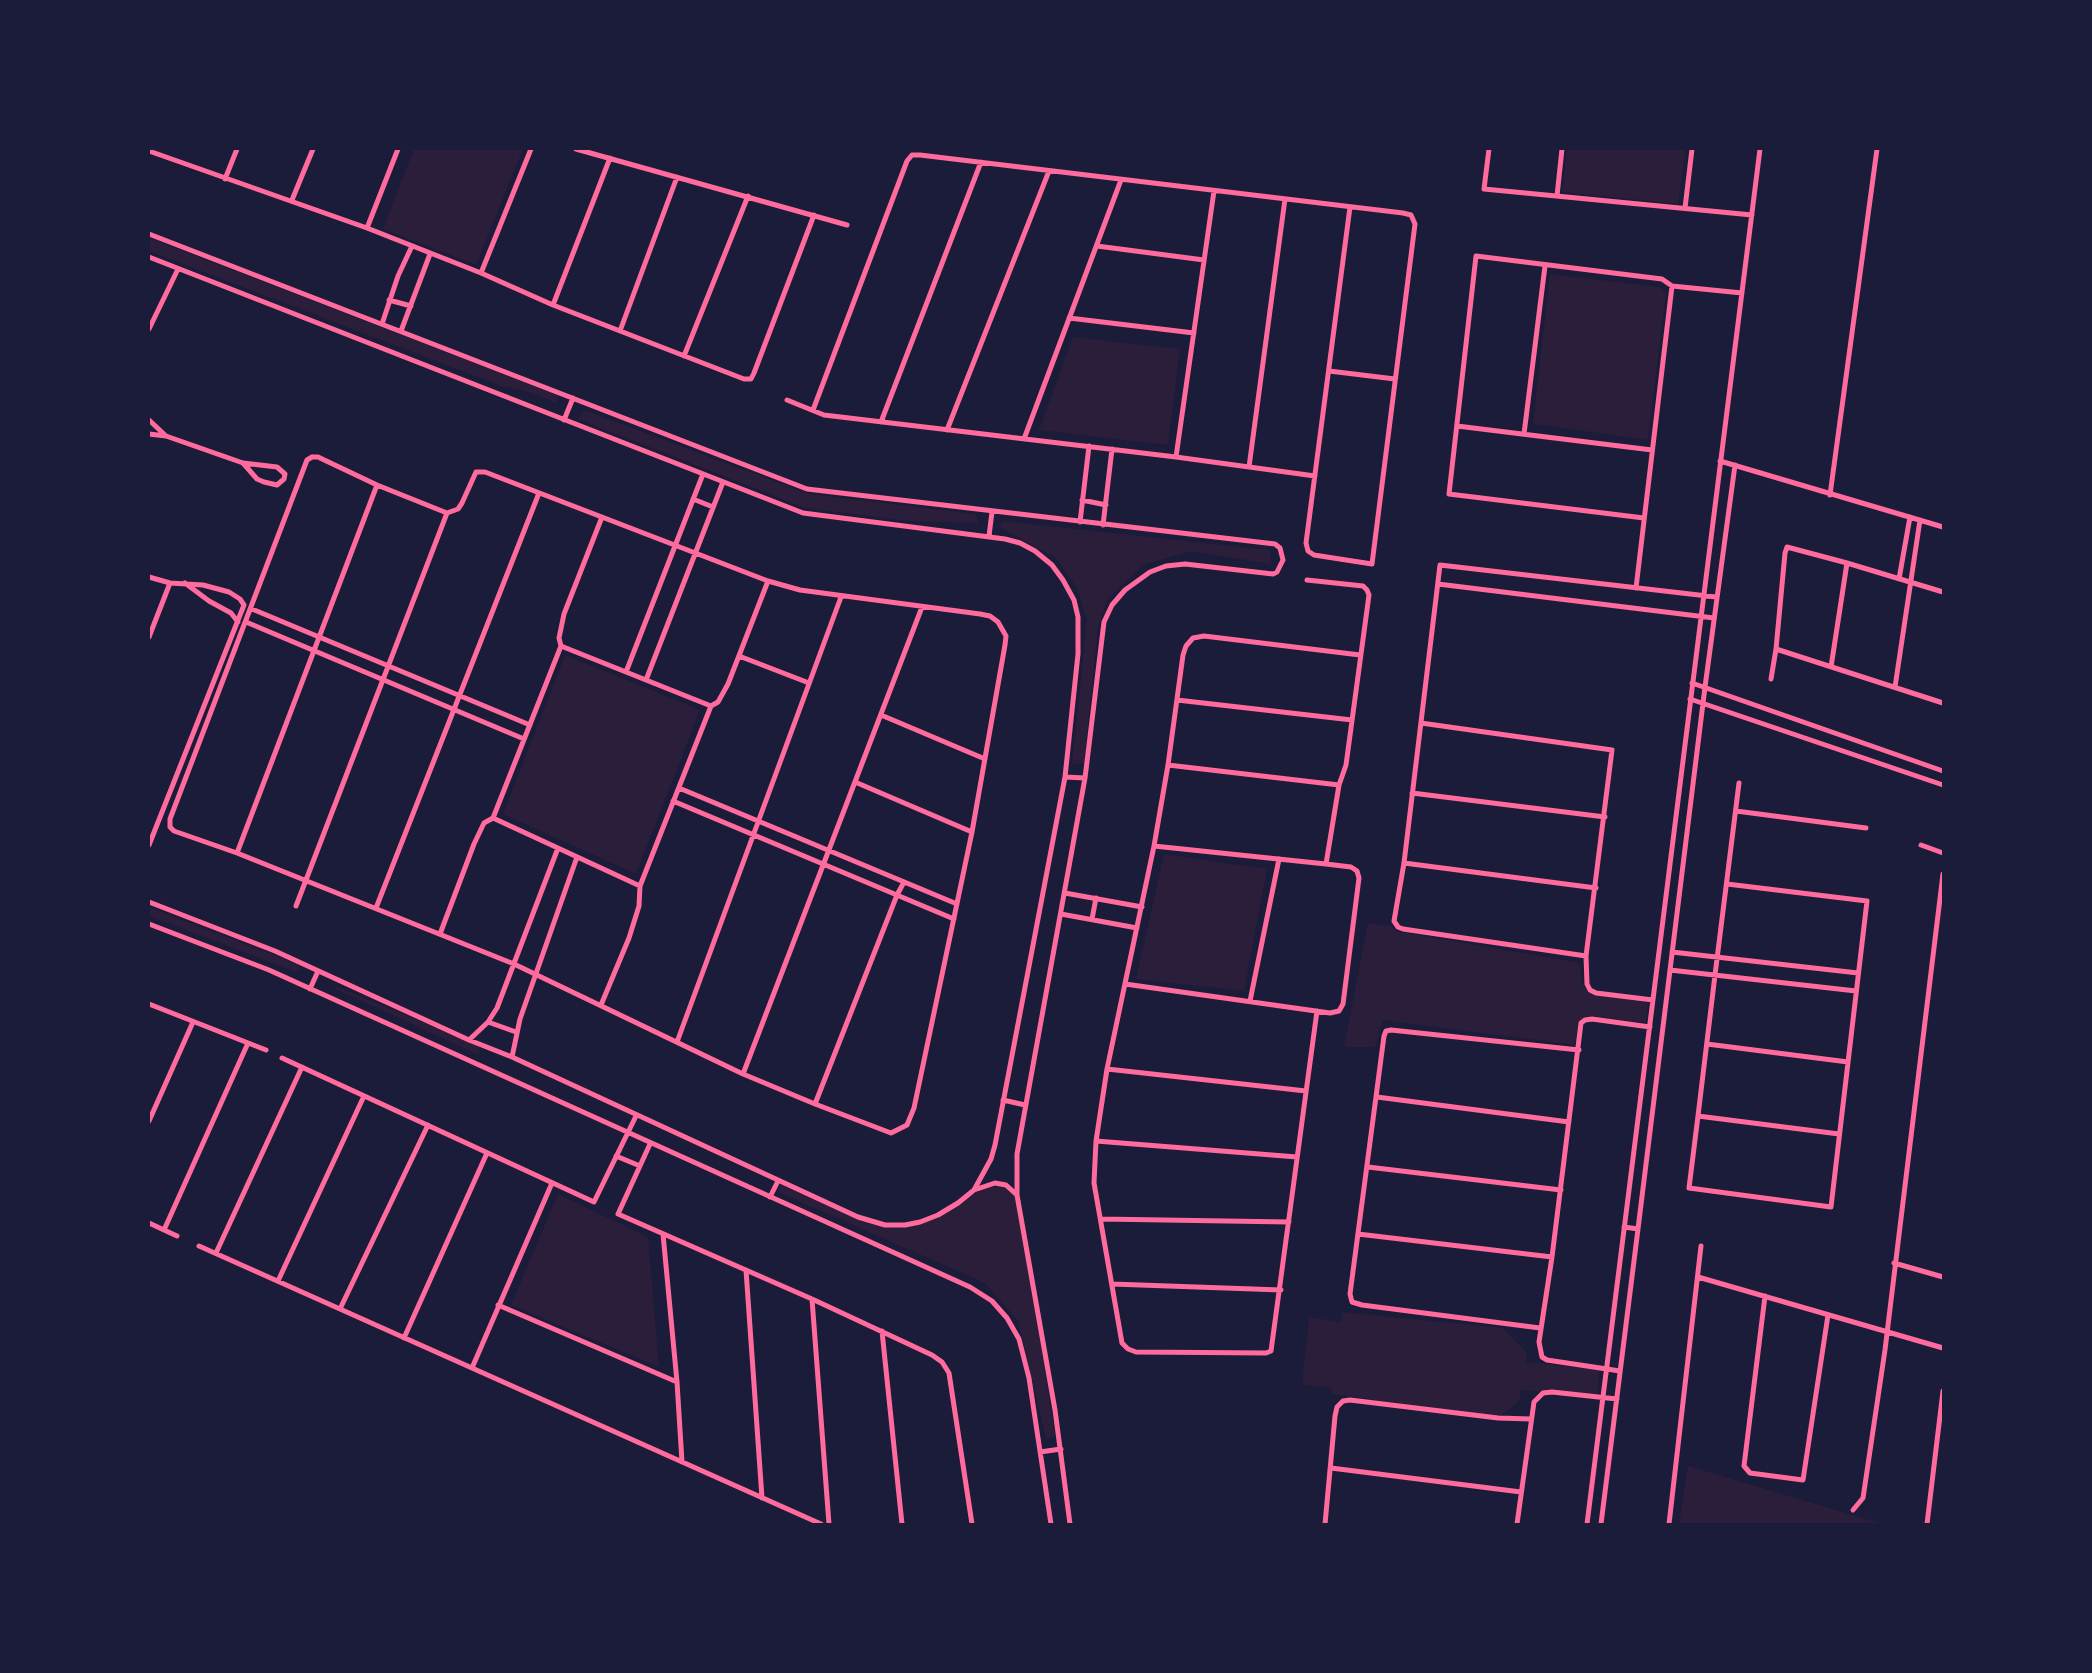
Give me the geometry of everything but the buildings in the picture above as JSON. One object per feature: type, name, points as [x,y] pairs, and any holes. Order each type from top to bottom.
[{"type":"street","points":[[225,179],[237,149]]},
{"type":"street","points":[[292,200],[313,149]]},
{"type":"street","points":[[367,228],[398,149]]},
{"type":"street","points":[[481,273],[531,149]]},
{"type":"street","points":[[576,149],[847,225]]},
{"type":"street","points":[[1489,149],[1484,189],[1752,215]]},
{"type":"street","points":[[1557,196],[1562,149]]},
{"type":"street","points":[[1685,208],[1692,149]]},
{"type":"street","points":[[1587,1524],[1760,149]]},
{"type":"street","points":[[1830,494],[1877,149]]},
{"type":"street","points":[[149,151],[159,151],[225,179],[367,228],[553,305],[744,379],[751,379],[814,215]]},
{"type":"street","points":[[813,411],[907,161],[912,155],[1404,213],[1411,215],[1415,224],[1372,564],[1321,557],[1308,551],[1307,543],[1350,207]]},
{"type":"street","points":[[553,305],[610,158]]},
{"type":"street","points":[[881,422],[981,162]]},
{"type":"street","points":[[947,430],[1049,172]]},
{"type":"street","points":[[620,331],[677,177]]},
{"type":"street","points":[[1024,439],[1121,180]]},
{"type":"street","points":[[1176,457],[1214,191]]},
{"type":"street","points":[[684,356],[748,196]]},
{"type":"street","points":[[1249,467],[1285,199]]},
{"type":"street","points":[[149,234],[807,489],[1275,544],[1280,548],[1283,561],[1273,574],[1185,564],[1166,566],[1150,572],[1125,590],[1112,605],[1104,622],[1085,778],[1017,1154],[1017,1195],[1061,1449],[1070,1524]]},
{"type":"street","points":[[382,324],[412,246]]},
{"type":"street","points":[[1097,246],[1204,260]]},
{"type":"street","points":[[401,331],[430,254]]},
{"type":"street","points":[[1644,518],[1449,494],[1476,256],[1662,279],[1672,286],[1742,293]]},
{"type":"street","points":[[149,257],[803,513],[989,536],[1020,543],[1052,565],[1074,600],[1078,617],[1079,635],[1065,777],[991,1159],[974,1190]]},
{"type":"street","points":[[1524,434],[1545,266]]},
{"type":"street","points":[[149,329],[178,269]]},
{"type":"street","points":[[1636,588],[1672,286]]},
{"type":"street","points":[[389,300],[411,306]]},
{"type":"street","points":[[1069,318],[1194,333]]},
{"type":"street","points":[[1329,371],[1395,379]]},
{"type":"street","points":[[564,420],[573,398]]},
{"type":"street","points":[[787,400],[824,415],[1315,476]]},
{"type":"street","points":[[149,420],[166,436]]},
{"type":"street","points":[[1457,426],[1652,450]]},
{"type":"street","points":[[149,435],[166,436],[243,463],[277,467],[285,474],[285,479],[277,485],[264,482],[257,479],[243,463]]},
{"type":"street","points":[[1080,522],[1089,446]]},
{"type":"street","points":[[1103,525],[1112,449]]},
{"type":"street","points":[[318,457],[377,485],[447,513],[458,509],[473,476],[479,471],[768,581],[841,597],[990,616],[998,622],[1006,636],[972,832],[914,1108],[907,1125],[891,1133],[815,1104],[743,1074],[514,964],[237,853],[174,831],[170,827],[170,819],[307,460],[318,457]]},
{"type":"street","points":[[1720,461],[1943,527]]},
{"type":"street","points":[[1601,1524],[1704,687],[1735,465]]},
{"type":"street","points":[[626,672],[702,474]]},
{"type":"street","points":[[646,680],[723,482]]},
{"type":"street","points":[[237,853],[377,485]]},
{"type":"street","points":[[376,908],[540,493]]},
{"type":"street","points":[[693,499],[713,508]]},
{"type":"street","points":[[1082,500],[1106,505]]},
{"type":"street","points":[[989,536],[992,512]]},
{"type":"street","points":[[296,906],[447,513]]},
{"type":"street","points":[[439,934],[484,822],[493,818],[561,646],[559,638],[565,614],[602,517]]},
{"type":"street","points":[[1899,579],[1910,517]]},
{"type":"street","points":[[1895,687],[1920,520]]},
{"type":"street","points":[[1771,679],[1787,547],[1943,593]]},
{"type":"street","points":[[1831,667],[1847,563]]},
{"type":"street","points":[[1586,956],[1398,927],[1395,921],[1440,565],[1716,597]]},
{"type":"street","points":[[149,577],[229,592],[244,605],[149,845]]},
{"type":"street","points":[[1307,580],[1363,586],[1369,596],[1346,765],[1339,785],[1326,864]]},
{"type":"street","points":[[601,1005],[629,938],[639,906],[640,886],[673,801],[711,706],[718,702],[728,684],[768,581]]},
{"type":"street","points":[[149,637],[170,583]]},
{"type":"street","points":[[184,583],[232,613],[238,622]]},
{"type":"street","points":[[1438,584],[1714,618]]},
{"type":"street","points":[[677,1042],[841,597]]},
{"type":"street","points":[[743,1074],[922,607]]},
{"type":"street","points":[[252,609],[530,725]]},
{"type":"street","points":[[247,622],[524,739]]},
{"type":"street","points":[[1317,1011],[1271,1351],[1136,1352],[1128,1349],[1122,1343],[1094,1183],[1096,1141],[1107,1069],[1154,846],[1186,646],[1194,638],[1204,636],[1360,655]]},
{"type":"street","points":[[561,646],[711,706]]},
{"type":"street","points":[[1776,649],[1943,703]]},
{"type":"street","points":[[739,656],[809,683]]},
{"type":"street","points":[[1692,683],[1943,771]]},
{"type":"street","points":[[1690,699],[1943,785]]},
{"type":"street","points":[[1177,700],[1352,720]]},
{"type":"street","points":[[881,715],[985,759]]},
{"type":"street","points":[[1798,736],[1807,732],[1808,727],[1802,721]]},
{"type":"street","points":[[1421,723],[1612,750],[1586,956],[1587,984],[1590,990],[1596,993],[1653,1000]]},
{"type":"street","points":[[1168,765],[1339,785]]},
{"type":"street","points":[[1065,777],[1085,778]]},
{"type":"street","points":[[855,782],[972,832]]},
{"type":"street","points":[[1727,884],[1867,901],[1831,1207],[1689,1188],[1739,783]]},
{"type":"street","points":[[679,788],[957,904]]},
{"type":"street","points":[[1412,793],[1605,817]]},
{"type":"street","points":[[673,801],[954,919]]},
{"type":"street","points":[[1735,811],[1866,828]]},
{"type":"street","points":[[493,818],[640,886]]},
{"type":"street","points":[[149,821],[156,824]]},
{"type":"street","points":[[1922,845],[1943,853]]},
{"type":"street","points":[[1125,984],[1330,1013],[1339,1012],[1343,1003],[1359,878],[1357,871],[1351,867],[1154,846]]},
{"type":"street","points":[[470,1040],[488,1022],[497,1008],[558,848]]},
{"type":"street","points":[[512,1057],[516,1032],[577,857]]},
{"type":"street","points":[[1250,1001],[1279,859]]},
{"type":"street","points":[[1404,863],[1596,888]]},
{"type":"street","points":[[1853,1510],[1863,1498],[1885,1350],[1885,1332],[1943,874]]},
{"type":"street","points":[[815,1104],[904,882]]},
{"type":"street","points":[[1065,892],[1142,907]]},
{"type":"street","points":[[1093,919],[1096,898]]},
{"type":"street","points":[[149,902],[275,951],[858,1217],[885,1226],[905,1225],[937,1215],[974,1190],[995,1183],[1006,1185],[1017,1195]]},
{"type":"street","points":[[1061,914],[1137,928]]},
{"type":"street","points":[[149,924],[269,970],[970,1287],[992,1301],[1007,1318],[1019,1339],[1029,1378],[1051,1524]]},
{"type":"street","points":[[1672,952],[1858,973]]},
{"type":"street","points":[[1670,970],[1856,991]]},
{"type":"street","points":[[310,989],[318,971]]},
{"type":"street","points":[[149,1004],[266,1050]]},
{"type":"street","points":[[1620,1371],[1547,1360],[1542,1357],[1540,1351],[1540,1328],[1552,1257],[1581,1023],[1592,1019],[1650,1027]]},
{"type":"street","points":[[149,1121],[193,1022]]},
{"type":"street","points":[[488,1022],[516,1032]]},
{"type":"street","points":[[1540,1328],[1362,1306],[1352,1302],[1350,1294],[1386,1031],[1579,1050]]},
{"type":"street","points":[[164,1230],[248,1043]]},
{"type":"street","points":[[1707,1044],[1848,1062]]},
{"type":"street","points":[[282,1058],[593,1202],[636,1116]]},
{"type":"street","points":[[216,1253],[302,1067]]},
{"type":"street","points":[[1107,1069],[1306,1091]]},
{"type":"street","points":[[278,1281],[364,1096]]},
{"type":"street","points":[[1377,1097],[1569,1122]]},
{"type":"street","points":[[1003,1100],[1025,1105]]},
{"type":"street","points":[[1698,1116],[1839,1134]]},
{"type":"street","points":[[340,1309],[428,1125]]},
{"type":"street","points":[[1096,1141],[1297,1157]]},
{"type":"street","points":[[650,1144],[618,1214],[812,1299],[942,1362],[949,1373],[972,1524]]},
{"type":"street","points":[[404,1338],[487,1153]]},
{"type":"street","points":[[616,1156],[640,1166]]},
{"type":"street","points":[[1368,1167],[1561,1190]]},
{"type":"street","points":[[770,1198],[778,1181]]},
{"type":"street","points":[[472,1368],[552,1183]]},
{"type":"street","points":[[1101,1219],[1289,1222]]},
{"type":"street","points":[[149,1223],[177,1236]]},
{"type":"street","points":[[1624,1227],[1638,1229]]},
{"type":"street","points":[[663,1234],[682,1462]]},
{"type":"street","points":[[1358,1234],[1552,1257]]},
{"type":"street","points":[[199,1245],[821,1524]]},
{"type":"street","points":[[1669,1524],[1701,1246]]},
{"type":"street","points":[[1894,1263],[1943,1277]]},
{"type":"street","points":[[746,1270],[762,1498]]},
{"type":"street","points":[[1698,1277],[1943,1348]]},
{"type":"street","points":[[1112,1284],[1280,1290]]},
{"type":"street","points":[[1765,1296],[1744,1466],[1750,1473],[1800,1481],[1805,1477],[1828,1315]]},
{"type":"street","points":[[812,1299],[829,1524]]},
{"type":"street","points":[[498,1305],[677,1382]]},
{"type":"street","points":[[881,1331],[902,1524]]},
{"type":"street","points":[[1927,1524],[1943,1391]]},
{"type":"street","points":[[1517,1524],[1534,1402],[1543,1393],[1552,1392],[1617,1399]]},
{"type":"street","points":[[1325,1524],[1335,1416],[1343,1401],[1498,1418],[1531,1419]]},
{"type":"street","points":[[1040,1452],[1061,1449]]},
{"type":"street","points":[[1331,1468],[1521,1492]]},
{"type":"shaded area","points":[[414,149],[523,149],[476,265],[383,229]]},
{"type":"shaded area","points":[[1567,149],[1686,149],[1678,204],[1562,192]]},
{"type":"shaded area","points":[[149,238],[557,395],[557,403],[522,390],[501,386],[149,251]]},
{"type":"shaded area","points":[[1550,274],[1659,287],[1666,293],[1648,440],[1533,424]]},
{"type":"shaded area","points":[[1073,337],[1180,349],[1168,445],[1039,430]]},
{"type":"shaded area","points":[[584,410],[809,494],[976,514],[978,523],[910,521],[805,508],[578,419]]},
{"type":"shaded area","points":[[1002,521],[1270,550],[1271,564],[1191,551],[1143,565],[1107,600],[1098,628],[1084,763],[1072,764],[1087,620],[1077,588],[1056,558],[999,527]]},
{"type":"shaded area","points":[[565,655],[700,710],[636,874],[503,814]]},
{"type":"shaded area","points":[[1164,854],[1267,869],[1244,991],[1136,979]]},
{"type":"shaded area","points":[[149,907],[297,964],[301,969],[296,972],[149,916]]},
{"type":"shaded area","points":[[1368,923],[1391,926],[1396,931],[1580,963],[1582,984],[1588,993],[1648,1003],[1646,1023],[1592,1016],[1584,1018],[1579,1022],[1574,1045],[1383,1020],[1375,1047],[1344,1047]]},
{"type":"shaded area","points":[[335,986],[480,1046],[479,1055],[336,989]]},
{"type":"shaded area","points":[[781,1184],[858,1219],[905,1226],[958,1205],[986,1187],[1006,1186],[1017,1195],[1055,1436],[1046,1439],[1018,1321],[985,1283],[778,1192]]},
{"type":"shaded area","points":[[558,1194],[648,1237],[659,1367],[511,1305]]},
{"type":"shaded area","points":[[1342,1312],[1503,1328],[1526,1352],[1526,1362],[1600,1370],[1597,1396],[1521,1390],[1519,1401],[1499,1417],[1331,1394],[1332,1388],[1302,1385],[1309,1317],[1341,1322]]},
{"type":"shaded area","points":[[1688,1466],[1883,1524],[1679,1524]]}]
